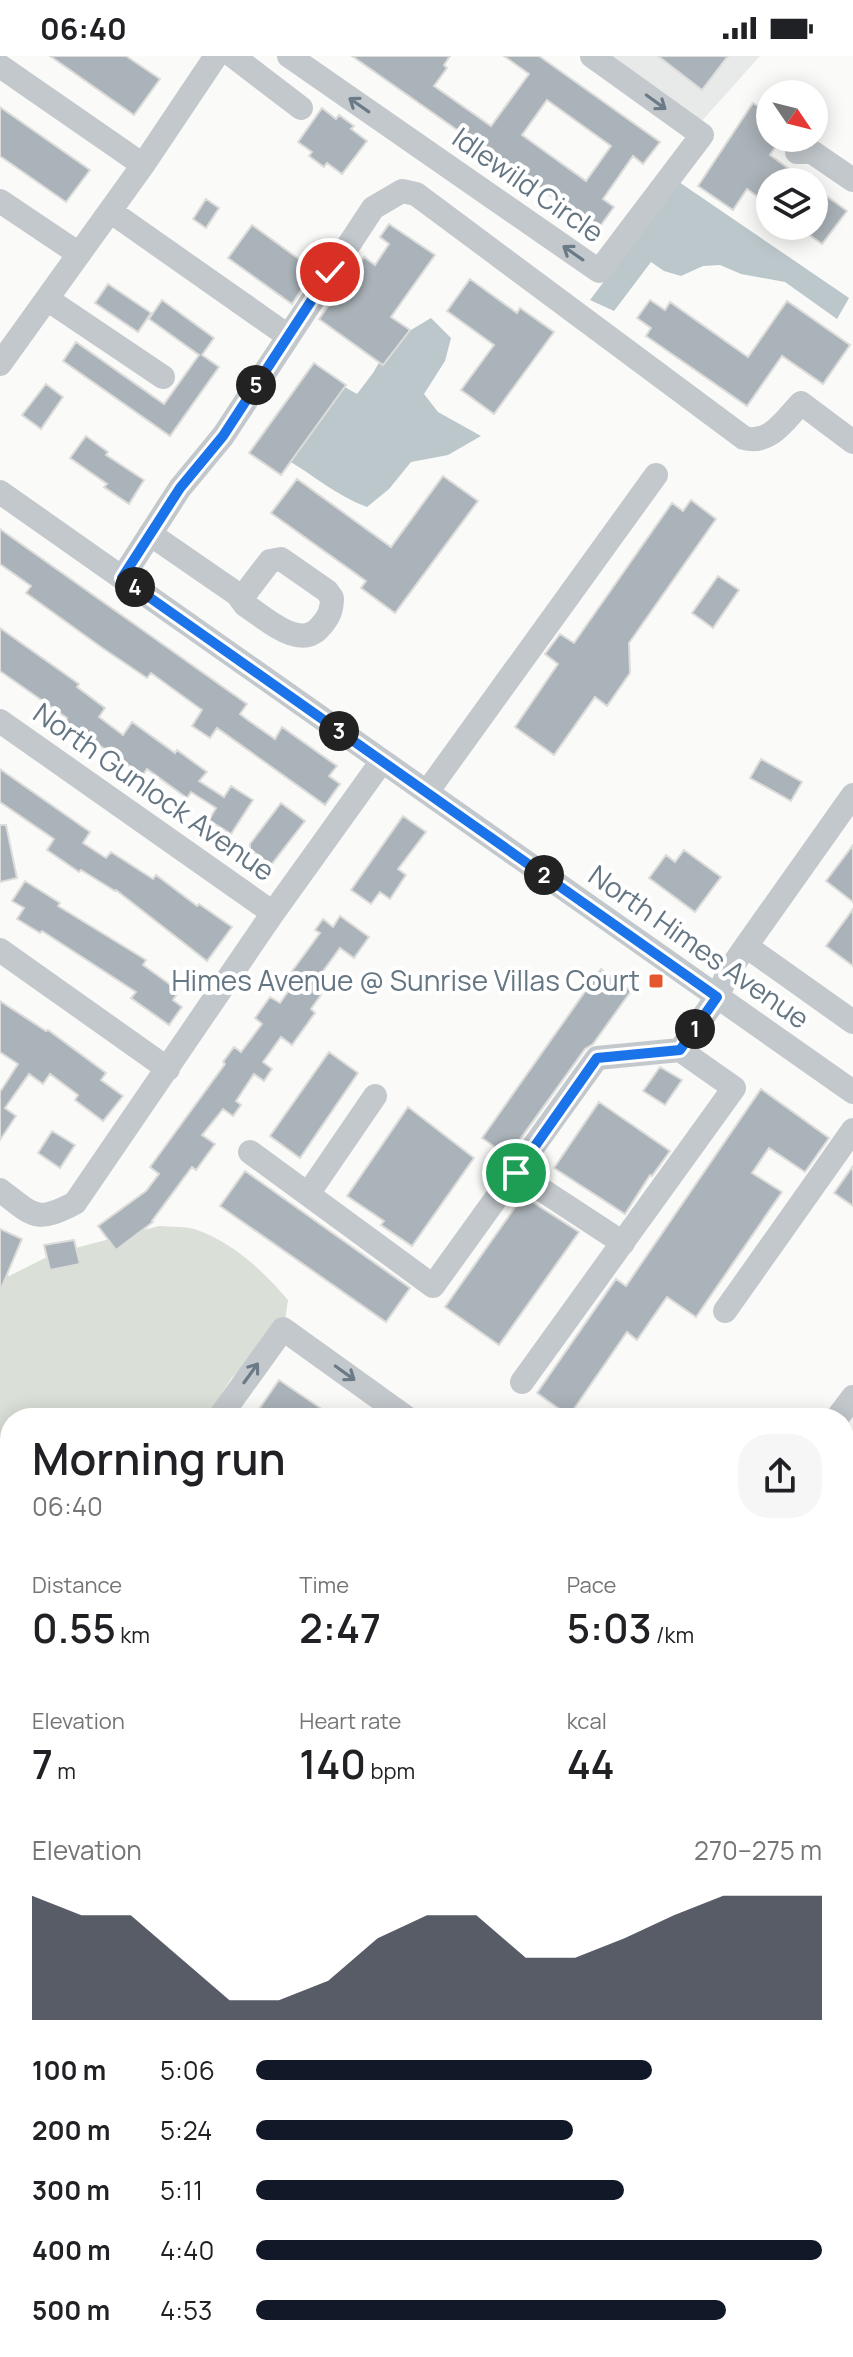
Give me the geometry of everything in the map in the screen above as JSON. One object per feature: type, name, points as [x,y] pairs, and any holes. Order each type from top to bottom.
[{"type":"street","points":[[0,364],[143,165],[216,56]]},
{"type":"street","points":[[233,56],[301,108]]},
{"type":"street","name":"Idlewild Circle","points":[[289,56],[599,271],[702,135],[592,56]]},
{"type":"street","points":[[0,66],[143,165]]},
{"type":"street","points":[[812,152],[853,180]]},
{"type":"street","points":[[122,578],[180,488],[223,436],[373,208],[402,191],[416,194],[744,438],[769,437],[801,403],[853,442]]},
{"type":"street","points":[[0,201],[79,254]]},
{"type":"street","points":[[110,211],[288,336]]},
{"type":"street","points":[[47,299],[163,377]]},
{"type":"street","points":[[427,792],[656,475]]},
{"type":"street","name":"North Himes Avenue","points":[[0,492],[853,1092]]},
{"type":"street","points":[[150,534],[241,599]]},
{"type":"street","name":"North Gunlock Avenue","points":[[0,721],[273,913]]},
{"type":"street","points":[[0,1190],[34,1215],[53,1215],[75,1203],[273,913],[382,761]]},
{"type":"street","points":[[680,1050],[717,997],[730,969],[853,795]]},
{"type":"street","points":[[746,946],[853,1022]]},
{"type":"street","points":[[0,950],[168,1069]]},
{"type":"street","points":[[250,1152],[433,1286],[597,1058],[680,1050],[734,1088],[522,1382]]},
{"type":"street","points":[[308,1194],[375,1096]]},
{"type":"street","points":[[725,1311],[853,1130]]},
{"type":"street","points":[[516,1173],[623,1243]]},
{"type":"street","points":[[226,1408],[283,1329],[393,1408]]},
{"type":"shaded area","points":[[607,56],[760,56],[700,123]]},
{"type":"shaded area","points":[[679,182],[756,235],[756,240],[764,240],[849,298],[837,319],[785,282],[741,274],[720,265],[703,266],[681,276],[664,271],[651,262],[614,311],[590,300]]},
{"type":"shaded area","points":[[431,318],[451,338],[445,361],[424,394],[438,412],[481,436],[448,455],[411,462],[389,489],[367,507],[335,491],[284,458],[336,382],[357,394],[391,342]]},
{"type":"shaded area","points":[[159,1226],[197,1230],[224,1243],[258,1269],[288,1300],[285,1320],[280,1317],[231,1379],[213,1408],[0,1408],[0,1276],[9,1276],[53,1254]]},
{"type":"building","points":[[50,56],[126,56],[160,79],[134,115]]},
{"type":"building","points":[[352,56],[450,56],[444,65],[447,68],[434,86],[491,126],[529,74],[504,56],[539,56],[660,142],[643,164],[633,156],[603,199],[614,207],[598,229]],"holes":[[[547,100],[611,146],[586,181],[522,135]]]},
{"type":"building","points":[[658,56],[728,56],[702,90]]},
{"type":"building","points":[[753,103],[756,105],[756,152],[772,152],[770,155],[788,168],[756,168],[756,196],[747,189],[733,210],[698,186]]},
{"type":"building","points":[[0,107],[90,170],[66,202],[0,156]]},
{"type":"building","points":[[322,108],[336,119],[339,115],[354,126],[351,129],[367,141],[342,174],[327,163],[324,167],[309,156],[312,152],[298,142]]},
{"type":"building","points":[[828,197],[847,211],[828,236]]},
{"type":"building","points":[[206,199],[219,208],[206,228],[193,219]]},
{"type":"building","points":[[389,224],[435,255],[391,317],[410,330],[383,365],[319,319],[364,257],[375,265],[389,244],[380,237]]},
{"type":"building","points":[[252,225],[314,270],[292,304],[228,258]]},
{"type":"building","points":[[470,279],[517,313],[520,308],[554,332],[494,414],[461,390],[494,345],[447,311]]},
{"type":"building","points":[[108,284],[151,313],[138,332],[95,303]]},
{"type":"building","points":[[162,300],[214,338],[202,355],[219,367],[170,436],[63,361],[76,342],[164,404],[199,355],[149,319]]},
{"type":"building","points":[[650,300],[665,310],[670,302],[748,357],[787,301],[850,345],[823,384],[782,356],[747,406],[646,336],[651,328],[637,318]]},
{"type":"building","points":[[314,363],[346,385],[281,475],[249,453]]},
{"type":"building","points":[[46,384],[63,397],[41,429],[22,415]]},
{"type":"building","points":[[86,436],[108,452],[106,455],[144,480],[129,504],[70,458]]},
{"type":"building","points":[[443,476],[478,501],[395,613],[361,588],[366,581],[271,513],[297,479],[391,547]]},
{"type":"building","points":[[691,500],[716,519],[629,643],[630,673],[607,706],[595,697],[554,755],[515,727],[558,664],[545,654],[560,634],[574,643],[672,503],[683,511]]},
{"type":"building","points":[[0,529],[247,704],[240,714],[249,721],[275,739],[282,727],[337,766],[329,776],[340,784],[325,805],[217,728],[210,738],[192,726],[202,710],[151,673],[147,678],[26,593],[31,586],[0,564]]},
{"type":"building","points":[[718,576],[739,590],[713,628],[692,613]]},
{"type":"building","points":[[0,628],[79,684],[77,687],[105,708],[99,717],[123,735],[132,722],[207,772],[199,781],[224,797],[231,786],[253,800],[231,834],[209,820],[216,808],[191,792],[187,798],[147,769],[143,775],[65,722],[67,718],[0,671]]},
{"type":"building","points":[[761,759],[802,782],[791,801],[750,778]]},
{"type":"building","points":[[0,769],[90,832],[83,843],[106,858],[111,852],[153,879],[156,875],[197,906],[199,904],[232,927],[207,961],[116,890],[81,870],[79,872],[47,850],[54,839],[0,802]]},
{"type":"building","points":[[281,803],[305,821],[271,865],[250,849],[250,844]]},
{"type":"building","points":[[403,816],[426,832],[398,869],[406,875],[390,899],[380,892],[371,904],[351,890]]},
{"type":"building","points":[[0,825],[6,825],[17,878],[0,882]]},
{"type":"building","points":[[853,845],[853,902],[826,881]]},
{"type":"building","points":[[684,850],[721,877],[695,912],[649,878],[666,855],[675,862]]},
{"type":"building","points":[[25,881],[60,903],[58,906],[146,960],[143,965],[179,991],[173,1000],[182,1007],[169,1025],[131,998],[136,992],[42,931],[40,933],[17,919],[24,908],[12,901]]},
{"type":"building","points":[[853,909],[853,966],[826,946]]},
{"type":"building","points":[[340,916],[369,937],[354,958],[340,948],[318,978],[328,985],[311,1009],[315,1013],[292,1045],[281,1037],[263,1062],[272,1069],[264,1081],[254,1074],[236,1101],[241,1105],[233,1116],[223,1109],[202,1135],[215,1144],[196,1170],[192,1167],[153,1222],[116,1250],[98,1226],[146,1191],[159,1174],[150,1167],[225,1064],[223,1062],[234,1047],[241,1052],[262,1024],[255,1018],[270,997],[280,1003],[297,979],[290,974],[320,933],[315,930],[323,919],[333,927]]},
{"type":"building","points":[[601,969],[631,991],[508,1156],[482,1138]]},
{"type":"building","points":[[0,1001],[48,1030],[106,1073],[101,1080],[123,1096],[103,1121],[75,1100],[78,1095],[50,1074],[43,1084],[29,1074],[5,1108],[16,1116],[0,1140],[0,1092],[18,1064],[0,1052]]},
{"type":"building","points":[[329,1052],[358,1073],[300,1158],[270,1136]]},
{"type":"building","points":[[660,1067],[682,1080],[665,1105],[643,1091]]},
{"type":"building","points":[[761,1089],[829,1138],[805,1172],[769,1148],[752,1173],[782,1192],[696,1317],[667,1297],[637,1340],[627,1332],[575,1408],[558,1408],[537,1393],[616,1279],[626,1286]]},
{"type":"building","points":[[599,1102],[670,1151],[625,1214],[554,1168]]},
{"type":"building","points":[[408,1107],[474,1158],[412,1246],[381,1225],[384,1221],[347,1196]]},
{"type":"building","points":[[52,1131],[75,1145],[60,1168],[38,1153]]},
{"type":"building","points":[[853,1166],[853,1206],[834,1193]]},
{"type":"building","points":[[245,1171],[410,1288],[386,1322],[220,1206]]},
{"type":"building","points":[[523,1196],[579,1232],[499,1345],[445,1307]]},
{"type":"building","points":[[0,1229],[22,1239],[0,1291]]},
{"type":"building","points":[[74,1240],[80,1264],[50,1270],[44,1245]]},
{"type":"building","points":[[279,1380],[320,1408],[260,1408]]},
{"type":"place","name":"Himes Avenue @ Sunrise Villas Court","points":[[656,981]]},
{"type":"route","points":[[330,272],[223,436],[180,488],[122,578],[717,997],[680,1050],[597,1058],[516,1173]]}]
